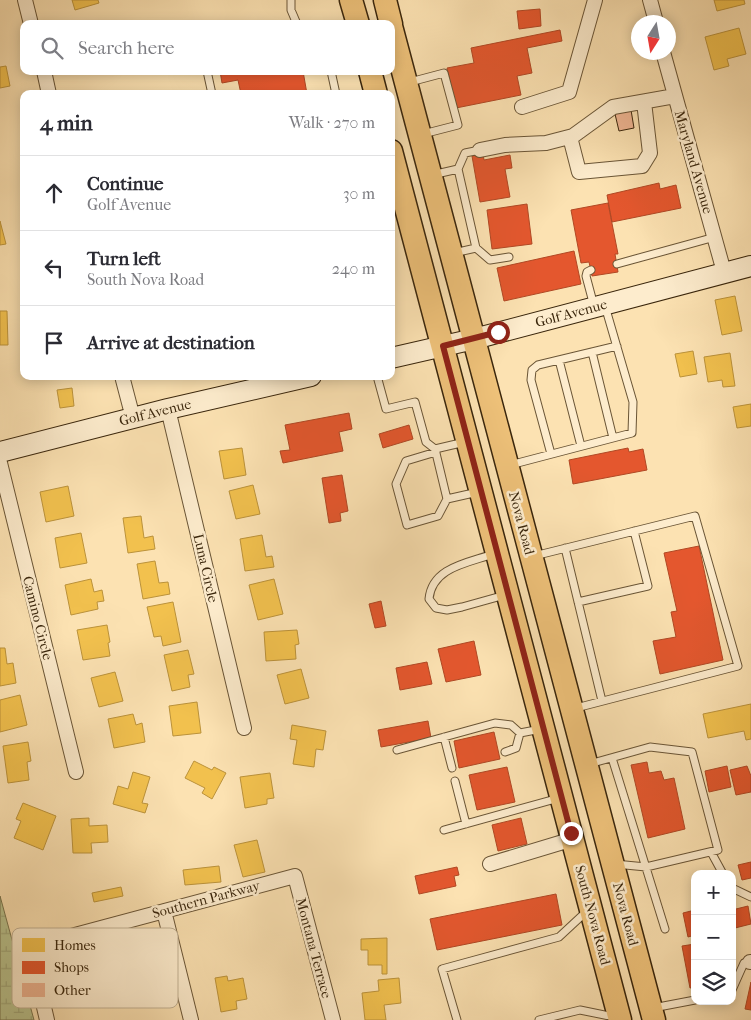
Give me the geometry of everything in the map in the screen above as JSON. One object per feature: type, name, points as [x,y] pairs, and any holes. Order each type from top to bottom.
[{"type":"main road","points":[[351,0],[357,20]]},
{"type":"main road","name":"Nova Road","points":[[384,0],[390,20]]},
{"type":"main road","name":"Nova Road","points":[[395,40],[652,1014]]},
{"type":"main road","points":[[371,75],[375,90]]},
{"type":"main road","points":[[395,179],[443,346]]},
{"type":"main road","name":"South Nova Road","points":[[443,346],[620,1019]]},
{"type":"main road","points":[[508,594],[532,608],[551,631]]},
{"type":"main road","points":[[572,836],[602,860],[612,864]]},
{"type":"street","points":[[25,0],[30,20]]},
{"type":"street","points":[[522,107],[569,92],[595,0]]},
{"type":"street","points":[[650,0],[654,15]]},
{"type":"street","name":"Maryland Avenue","points":[[665,60],[724,272]]},
{"type":"street","points":[[45,75],[48,90]]},
{"type":"street","points":[[480,150],[505,145],[546,143],[570,137],[613,107],[675,96]]},
{"type":"street","points":[[570,137],[579,172],[642,166],[650,153],[644,102]]},
{"type":"street","name":"Golf Avenue","points":[[395,357],[474,339],[751,266]]},
{"type":"street","points":[[123,380],[133,418]]},
{"type":"street","name":"Golf Avenue","points":[[0,452],[168,409],[294,380]]},
{"type":"street","name":"Luna Circle","points":[[168,409],[244,728]]},
{"type":"street","name":"Camino Circle","points":[[0,463],[76,772]]},
{"type":"street","points":[[490,864],[572,836]]},
{"type":"street","name":"Southern Parkway","points":[[101,928],[295,876]]},
{"type":"street","name":"Montana Terrace","points":[[295,876],[333,1020]]},
{"type":"street","points":[[164,911],[168,928]]},
{"type":"street","points":[[178,968],[191,1020]]},
{"type":"lane","points":[[291,0],[291,10],[295,20]]},
{"type":"lane","points":[[406,83],[444,73],[458,125],[420,135]]},
{"type":"lane","points":[[208,75],[211,90]]},
{"type":"lane","points":[[332,75],[335,90]]},
{"type":"lane","points":[[480,150],[466,153],[458,169],[476,248],[490,260],[509,257]]},
{"type":"lane","points":[[431,176],[458,169]]},
{"type":"lane","points":[[617,264],[715,237]]},
{"type":"lane","points":[[451,253],[476,248]]},
{"type":"lane","points":[[507,465],[632,434],[633,402],[616,346],[586,276],[587,272],[591,270]]},
{"type":"lane","points":[[552,454],[531,380],[532,370],[538,365],[616,346]]},
{"type":"lane","points":[[592,352],[614,438]]},
{"type":"lane","points":[[560,360],[581,446]]},
{"type":"lane","points":[[378,380],[386,409],[415,402],[426,442],[436,451],[447,499],[438,516],[407,524],[396,484],[406,461],[436,451],[468,441]]},
{"type":"lane","points":[[447,499],[481,491]]},
{"type":"lane","points":[[531,556],[695,516],[738,666],[572,708]]},
{"type":"lane","points":[[578,602],[648,586],[634,531]]},
{"type":"lane","points":[[565,548],[602,701]]},
{"type":"lane","points":[[497,553],[448,569],[440,575],[430,592],[429,599],[436,608],[447,610],[508,594]]},
{"type":"lane","points":[[398,750],[495,723],[511,725],[520,733]]},
{"type":"lane","points":[[520,733],[544,728]]},
{"type":"lane","points":[[505,752],[516,748],[520,733]]},
{"type":"lane","points":[[444,737],[452,768]]},
{"type":"lane","points":[[586,765],[650,747],[692,752],[718,850],[646,867],[612,864]]},
{"type":"lane","points":[[612,758],[665,929]]},
{"type":"lane","points":[[455,781],[466,824]]},
{"type":"lane","points":[[444,830],[562,797]]},
{"type":"lane","points":[[711,852],[721,870]]},
{"type":"lane","points":[[736,890],[751,897]]},
{"type":"lane","points":[[457,1020],[442,969],[559,937],[591,907]]},
{"type":"lane","points":[[736,981],[744,963],[751,962]]},
{"type":"lane","points":[[652,1014],[691,1001]]},
{"type":"lane","points":[[539,1020],[580,1010],[620,1019]]},
{"type":"green space","points":[[0,896],[12,940],[12,1008],[31,1008],[34,1020],[0,1020]]},
{"type":"building: Homes","points":[[72,0],[98,0],[99,3],[75,10]]},
{"type":"building: Homes","points":[[714,0],[744,0],[745,4],[717,11]]},
{"type":"building: Homes","points":[[739,28],[746,54],[727,59],[729,66],[714,70],[705,37]]},
{"type":"building: Homes","points":[[6,66],[10,86],[0,88],[0,67]]},
{"type":"building: Homes","points":[[0,221],[6,244],[0,245]]},
{"type":"building: Homes","points":[[735,296],[742,331],[722,335],[715,300]]},
{"type":"building: Homes","points":[[0,311],[7,311],[8,345],[0,345]]},
{"type":"building: Homes","points":[[693,351],[697,374],[680,377],[675,354]]},
{"type":"building: Homes","points":[[730,353],[735,386],[723,387],[722,380],[708,382],[704,357]]},
{"type":"building: Homes","points":[[72,388],[74,406],[60,408],[57,390]]},
{"type":"building: Homes","points":[[751,404],[751,426],[737,428],[733,407]]},
{"type":"building: Homes","points":[[242,448],[246,475],[224,479],[219,451]]},
{"type":"building: Homes","points":[[253,485],[260,514],[236,519],[229,491]]},
{"type":"building: Homes","points":[[68,486],[74,516],[46,522],[40,492]]},
{"type":"building: Homes","points":[[141,516],[144,538],[153,536],[155,549],[128,553],[123,518]]},
{"type":"building: Homes","points":[[81,533],[87,563],[60,568],[55,538]]},
{"type":"building: Homes","points":[[262,535],[266,557],[272,556],[274,567],[245,571],[240,539]]},
{"type":"building: Homes","points":[[155,561],[159,583],[168,582],[170,594],[143,599],[137,564]]},
{"type":"building: Homes","points":[[91,579],[94,592],[102,590],[104,601],[97,602],[98,609],[71,615],[65,585]]},
{"type":"building: Homes","points":[[274,579],[283,614],[258,620],[249,585]]},
{"type":"building: Homes","points":[[173,602],[181,642],[163,646],[161,636],[154,637],[147,607]]},
{"type":"building: Homes","points":[[107,625],[110,656],[83,660],[77,630]]},
{"type":"building: Homes","points":[[297,630],[299,644],[295,645],[296,659],[266,661],[264,632]]},
{"type":"building: Homes","points":[[0,648],[5,648],[7,664],[13,663],[16,683],[0,686]]},
{"type":"building: Homes","points":[[188,650],[194,674],[188,675],[190,687],[172,691],[164,655]]},
{"type":"building: Homes","points":[[301,669],[309,698],[285,704],[277,675]]},
{"type":"building: Homes","points":[[115,672],[123,701],[99,707],[91,678]]},
{"type":"building: Homes","points":[[20,695],[27,725],[0,732],[0,700]]},
{"type":"building: Homes","points":[[197,702],[201,733],[173,736],[169,706]]},
{"type":"building: Homes","points":[[751,704],[751,739],[746,740],[744,731],[708,738],[703,714]]},
{"type":"building: Homes","points":[[133,714],[136,725],[142,723],[145,742],[114,748],[108,719]]},
{"type":"building: Homes","points":[[292,725],[326,731],[323,750],[316,749],[314,767],[293,764],[297,740],[290,739]]},
{"type":"building: Homes","points":[[28,742],[31,761],[27,762],[29,780],[8,783],[3,746]]},
{"type":"building: Homes","points":[[194,761],[212,770],[214,767],[226,773],[212,799],[202,793],[205,788],[185,778]]},
{"type":"building: Homes","points":[[133,772],[150,777],[142,803],[148,804],[145,813],[113,804],[118,786],[128,789]]},
{"type":"building: Homes","points":[[270,773],[274,798],[267,799],[267,804],[245,808],[240,777]]},
{"type":"building: Homes","points":[[23,803],[56,816],[43,850],[14,838],[21,821],[16,819]]},
{"type":"building: Homes","points":[[89,818],[89,826],[107,825],[108,842],[91,843],[92,853],[73,853],[71,819]]},
{"type":"building: Homes","points":[[257,840],[265,872],[243,877],[234,845]]},
{"type":"building: Homes","points":[[219,866],[221,882],[185,885],[183,870]]},
{"type":"building: Homes","points":[[121,887],[123,896],[94,902],[92,893]]},
{"type":"building: Homes","points":[[387,938],[387,974],[382,974],[382,965],[368,965],[368,950],[361,950],[361,939]]},
{"type":"building: Homes","points":[[227,976],[228,981],[243,978],[247,999],[236,1001],[237,1009],[221,1012],[215,978]]},
{"type":"building: Homes","points":[[399,978],[401,1003],[384,1005],[386,1020],[365,1020],[362,993],[379,991],[378,980]]},
{"type":"building: Shops","points":[[540,9],[541,26],[519,29],[517,11]]},
{"type":"building: Shops","points":[[560,30],[562,41],[527,48],[532,73],[517,76],[521,95],[456,108],[447,68],[474,63],[471,48]]},
{"type":"building: Shops","points":[[221,75],[304,75],[306,90],[240,90],[238,80],[222,83]]},
{"type":"building: Shops","points":[[483,154],[484,160],[510,155],[512,168],[505,169],[510,197],[480,202],[472,156]]},
{"type":"building: Shops","points":[[659,183],[660,189],[676,185],[681,208],[612,222],[607,195]]},
{"type":"building: Shops","points":[[608,203],[618,254],[615,254],[618,272],[592,276],[589,262],[581,263],[571,210]]},
{"type":"building: Shops","points":[[527,204],[532,244],[492,249],[487,210]]},
{"type":"building: Shops","points":[[574,251],[581,284],[504,301],[497,268]]},
{"type":"building: Shops","points":[[349,413],[352,429],[339,432],[343,451],[283,463],[280,451],[290,450],[285,425]]},
{"type":"building: Shops","points":[[409,425],[413,439],[383,448],[379,434]]},
{"type":"building: Shops","points":[[628,448],[629,452],[643,449],[647,470],[573,484],[569,460]]},
{"type":"building: Shops","points":[[342,475],[348,511],[340,513],[341,521],[329,523],[322,478]]},
{"type":"building: Shops","points":[[699,546],[723,660],[660,674],[653,641],[676,637],[671,612],[677,611],[664,553]]},
{"type":"building: Shops","points":[[381,601],[386,626],[375,628],[369,604]]},
{"type":"building: Shops","points":[[474,641],[481,675],[446,682],[438,649]]},
{"type":"building: Shops","points":[[427,662],[432,684],[400,690],[396,668]]},
{"type":"building: Shops","points":[[428,721],[431,738],[381,747],[378,730]]},
{"type":"building: Shops","points":[[494,732],[500,759],[459,768],[454,741]]},
{"type":"building: Shops","points":[[647,762],[649,773],[661,771],[664,780],[674,778],[685,829],[648,838],[631,765]]},
{"type":"building: Shops","points":[[727,766],[731,787],[709,792],[705,771]]},
{"type":"building: Shops","points":[[747,766],[751,776],[751,792],[736,795],[730,770]]},
{"type":"building: Shops","points":[[507,767],[515,802],[477,810],[469,775]]},
{"type":"building: Shops","points":[[521,818],[527,844],[498,851],[492,825]]},
{"type":"building: Shops","points":[[751,862],[751,878],[742,880],[738,865]]},
{"type":"building: Shops","points":[[457,867],[459,875],[454,876],[456,886],[419,894],[415,876]]},
{"type":"building: Shops","points":[[556,894],[562,925],[437,950],[430,919]]},
{"type":"building: Shops","points":[[748,906],[751,924],[736,928],[736,909]]},
{"type":"building: Shops","points":[[691,911],[691,936],[688,937],[683,913]]},
{"type":"building: Shops","points":[[691,945],[691,988],[690,988],[682,946]]},
{"type":"building: Shops","points":[[751,982],[751,1010],[745,1009]]},
{"type":"building: Other","points":[[631,110],[634,128],[619,131],[615,114]]},
{"type":"route","points":[[498,332],[443,346],[571,833]]}]
